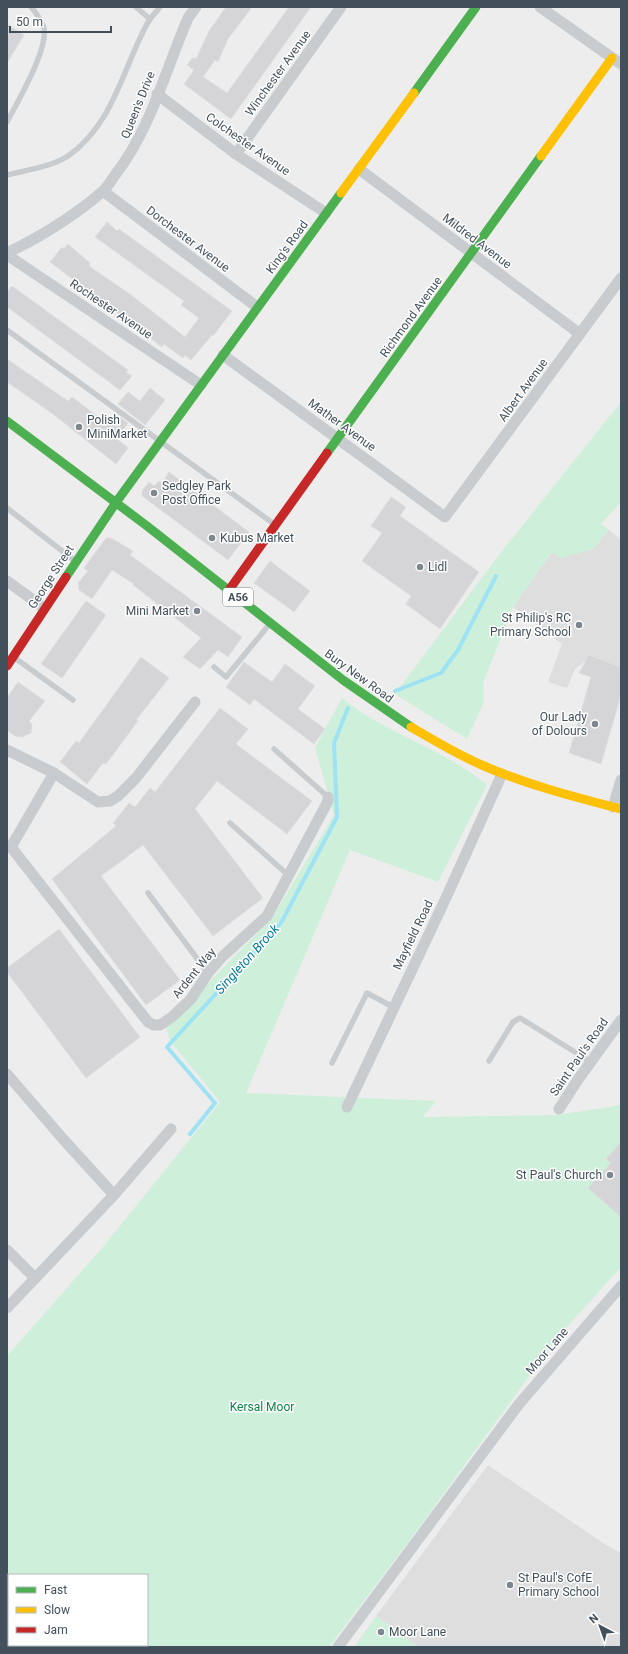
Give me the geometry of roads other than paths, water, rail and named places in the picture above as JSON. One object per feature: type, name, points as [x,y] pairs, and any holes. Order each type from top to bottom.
[{"type":"main road","name":"King's Road","points":[[117,501],[476,7]]},
{"type":"main road","name":"Richmond Avenue","points":[[229,590],[472,253],[616,61]]},
{"type":"main road","name":"Bury New Road","points":[[7,421],[117,501],[305,651],[400,720],[429,739],[502,774],[566,795],[617,808]]},
{"type":"main road","name":"George Street","points":[[7,666],[44,608],[117,501]]},
{"type":"street","name":"Queen's Drive","points":[[7,254],[54,226],[103,191],[137,143],[188,18],[196,7]]},
{"type":"street","name":"Winchester Avenue","points":[[236,154],[341,7]]},
{"type":"street","points":[[540,7],[616,61]]},
{"type":"street","name":"Colchester Avenue","points":[[157,94],[236,154],[326,213]]},
{"type":"street","name":"Mildred Avenue","points":[[359,168],[580,334]]},
{"type":"street","name":"Dorchester Avenue","points":[[103,191],[257,307]]},
{"type":"street","name":"Rochester Avenue","points":[[7,254],[201,385]]},
{"type":"street","name":"Albert Avenue","points":[[445,517],[621,278]]},
{"type":"street","name":"Mather Avenue","points":[[223,355],[445,517]]},
{"type":"street","points":[[7,581],[44,608]]},
{"type":"street","points":[[7,750],[54,773],[98,802],[110,800],[118,796],[136,778],[195,702]]},
{"type":"street","name":"Ardent Way","points":[[54,773],[11,847],[148,1022],[154,1025],[160,1025],[170,1020],[191,999],[208,973],[222,957],[266,916],[328,801],[328,797]]},
{"type":"street","name":"Mayfield Road","points":[[346,1107],[445,900],[502,774]]},
{"type":"street","points":[[617,808],[621,780]]},
{"type":"street","name":"Saint Paul's Road","points":[[559,1110],[621,1020]]},
{"type":"street","points":[[7,1074],[114,1195]]},
{"type":"street","points":[[7,1308],[114,1195],[171,1129]]},
{"type":"street","points":[[7,1250],[35,1278]]},
{"type":"street","name":"Moor Lane","points":[[338,1647],[519,1404],[621,1286]]},
{"type":"lane","points":[[7,122],[32,72],[42,46],[44,28],[31,7]]},
{"type":"lane","points":[[136,7],[150,19]]},
{"type":"lane","points":[[7,175],[42,166],[67,156],[90,137],[118,93],[134,52],[150,19],[160,7]]},
{"type":"lane","points":[[7,330],[276,526]]},
{"type":"lane","points":[[7,508],[76,561]]},
{"type":"lane","points":[[214,667],[226,677],[270,623]]},
{"type":"lane","points":[[13,656],[73,700]]},
{"type":"lane","points":[[274,749],[328,797]]},
{"type":"lane","points":[[230,823],[288,875]]},
{"type":"lane","points":[[148,894],[208,973]]},
{"type":"lane","points":[[332,1063],[367,993],[393,1007]]},
{"type":"lane","points":[[489,1060],[513,1022],[520,1018],[591,1062]]},
{"type":"waterway","name":"Singleton Brook","points":[[395,691],[441,673],[458,650],[496,576]]},
{"type":"waterway","name":"Singleton Brook","points":[[190,1134],[215,1103],[167,1047],[281,923],[337,817],[334,743],[348,708]]},
{"type":"place","name":"Polish MiniMarket","points":[[79,427]]},
{"type":"place","name":"Sedgley Park Post Office","points":[[154,493]]},
{"type":"place","name":"Kubus Market","points":[[212,538]]},
{"type":"place","name":"Lidl","points":[[420,567]]},
{"type":"place","name":"Mini Market","points":[[197,611]]},
{"type":"place","name":"St Philip's RC Primary School","points":[[579,625]]},
{"type":"place","name":"Our Lady of Dolours","points":[[595,724]]},
{"type":"place","name":"St Paul's Church","points":[[610,1175]]},
{"type":"place","name":"St Paul's CofE Primary School","points":[[510,1585]]},
{"type":"place","name":"Moor Lane","points":[[381,1632]]},
{"type":"park label","name":"Kersal Moor","points":[[262,1407]]}]
